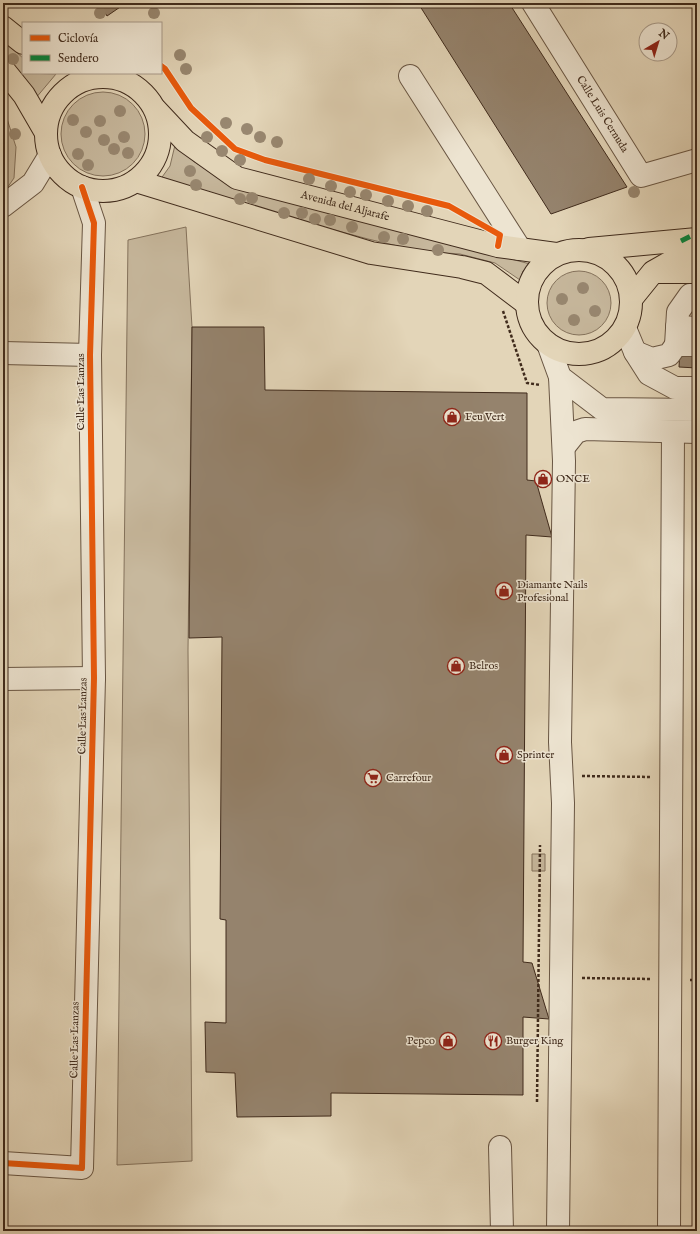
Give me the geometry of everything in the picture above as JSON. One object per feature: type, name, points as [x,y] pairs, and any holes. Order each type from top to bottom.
[{"type":"main road","points":[[3,27],[22,42]]},
{"type":"main road","points":[[3,68],[24,95],[46,133]]},
{"type":"main road","points":[[87,75],[111,76],[129,82],[145,94],[156,110],[161,130],[159,149],[150,167],[136,181],[119,189],[100,191],[82,187],[68,180],[57,168],[50,155],[46,133],[49,114],[58,97],[73,84],[87,75]]},
{"type":"main road","name":"Avenida del Aljarafe","points":[[156,110],[185,141],[237,178],[498,246],[556,254]]},
{"type":"main road","points":[[136,181],[371,253],[462,267],[486,273],[527,304]]},
{"type":"main road","points":[[586,250],[603,255],[618,266],[628,281],[632,298],[631,313],[625,328],[614,342],[599,351],[581,354],[564,352],[548,344],[537,333],[530,320],[527,304],[528,289],[534,275],[544,263],[556,254],[571,250],[586,250],[697,239]]},
{"type":"main road","points":[[632,298],[653,272],[697,247]]},
{"type":"main road","points":[[653,272],[697,272]]},
{"type":"street","name":"Calle Luis Cernuda","points":[[533,3],[641,176],[697,160]]},
{"type":"street","points":[[410,76],[520,250]]},
{"type":"street","points":[[3,206],[33,183],[50,155]]},
{"type":"street","name":"Calle Las Lanzas","points":[[3,1163],[82,1168],[94,678],[90,355],[94,222],[82,187]]},
{"type":"street","points":[[635,352],[652,360],[669,355],[687,336],[678,312],[690,295],[697,296]]},
{"type":"street","points":[[625,328],[635,352],[649,374],[675,388],[697,388]]},
{"type":"street","points":[[548,344],[552,381],[564,447],[561,776],[563,803],[558,1231]]},
{"type":"street","points":[[3,353],[90,355]]},
{"type":"street","points":[[552,381],[602,409],[697,410]]},
{"type":"street","points":[[564,447],[576,432],[585,429],[697,432]]},
{"type":"street","points":[[669,1231],[673,432]]},
{"type":"street","points":[[3,679],[94,678]]},
{"type":"street","points":[[500,1147],[502,1231]]},
{"type":"path","points":[[502,309],[527,383],[552,381]]},
{"type":"path","points":[[561,776],[672,777]]},
{"type":"path","points":[[536,1102],[540,838]]},
{"type":"path","points":[[538,978],[697,980]]},
{"type":"shaded area","points":[[3,38],[7,44],[22,57],[22,74],[56,74],[35,99],[3,53]]},
{"type":"shaded area","points":[[103,92],[119,95],[133,104],[142,118],[145,134],[142,150],[133,164],[119,173],[103,176],[87,173],[73,164],[64,150],[61,134],[64,118],[73,104],[87,95]]},
{"type":"shaded area","points":[[3,106],[16,147],[14,178],[3,194]]},
{"type":"shaded area","points":[[175,145],[193,161],[230,185],[530,264],[523,271],[520,280],[495,263],[460,254],[419,251],[368,239],[256,209],[160,180],[170,166]]},
{"type":"shaded area","points":[[186,227],[192,327],[188,650],[192,1161],[117,1165],[128,240]]},
{"type":"shaded area","points":[[573,271],[585,271],[602,280],[609,291],[611,303],[609,315],[602,326],[585,335],[573,335],[561,330],[552,321],[547,309],[547,297],[552,285],[561,276]]},
{"type":"shaded area","points":[[532,854],[545,854],[545,871],[532,871]]},
{"type":"building","points":[[99,3],[126,3],[107,16]]},
{"type":"building","points":[[418,3],[509,3],[627,187],[551,214]]},
{"type":"building","name":"Carrefour","points":[[192,327],[264,327],[265,390],[527,393],[527,480],[536,481],[552,537],[526,535],[523,962],[532,963],[549,1019],[523,1017],[523,1095],[331,1093],[331,1116],[237,1117],[235,1073],[206,1072],[205,1022],[226,1023],[226,920],[220,919],[222,637],[189,638]]},
{"type":"building","points":[[680,349],[697,349],[697,368],[679,367]]},
{"type":"marked path","points":[[681,241],[697,233]]},
{"type":"cycle path","points":[[162,67],[191,108],[235,149],[265,160],[449,206],[500,235],[498,246]]},
{"type":"cycle path","points":[[3,1163],[82,1168],[94,678],[90,355],[94,223],[82,187]]},
{"type":"place","name":"Feu Vert","points":[[452,417]]},
{"type":"place","name":"ONCE","points":[[543,479]]},
{"type":"place","name":"Diamante Nails Profesional","points":[[504,591]]},
{"type":"place","name":"Belros","points":[[456,666]]},
{"type":"place","name":"Sprinter","points":[[504,755]]},
{"type":"place","name":"Carrefour","points":[[373,778]]},
{"type":"place","name":"Pepco","points":[[448,1041]]},
{"type":"place","name":"Burger King","points":[[493,1041]]}]
